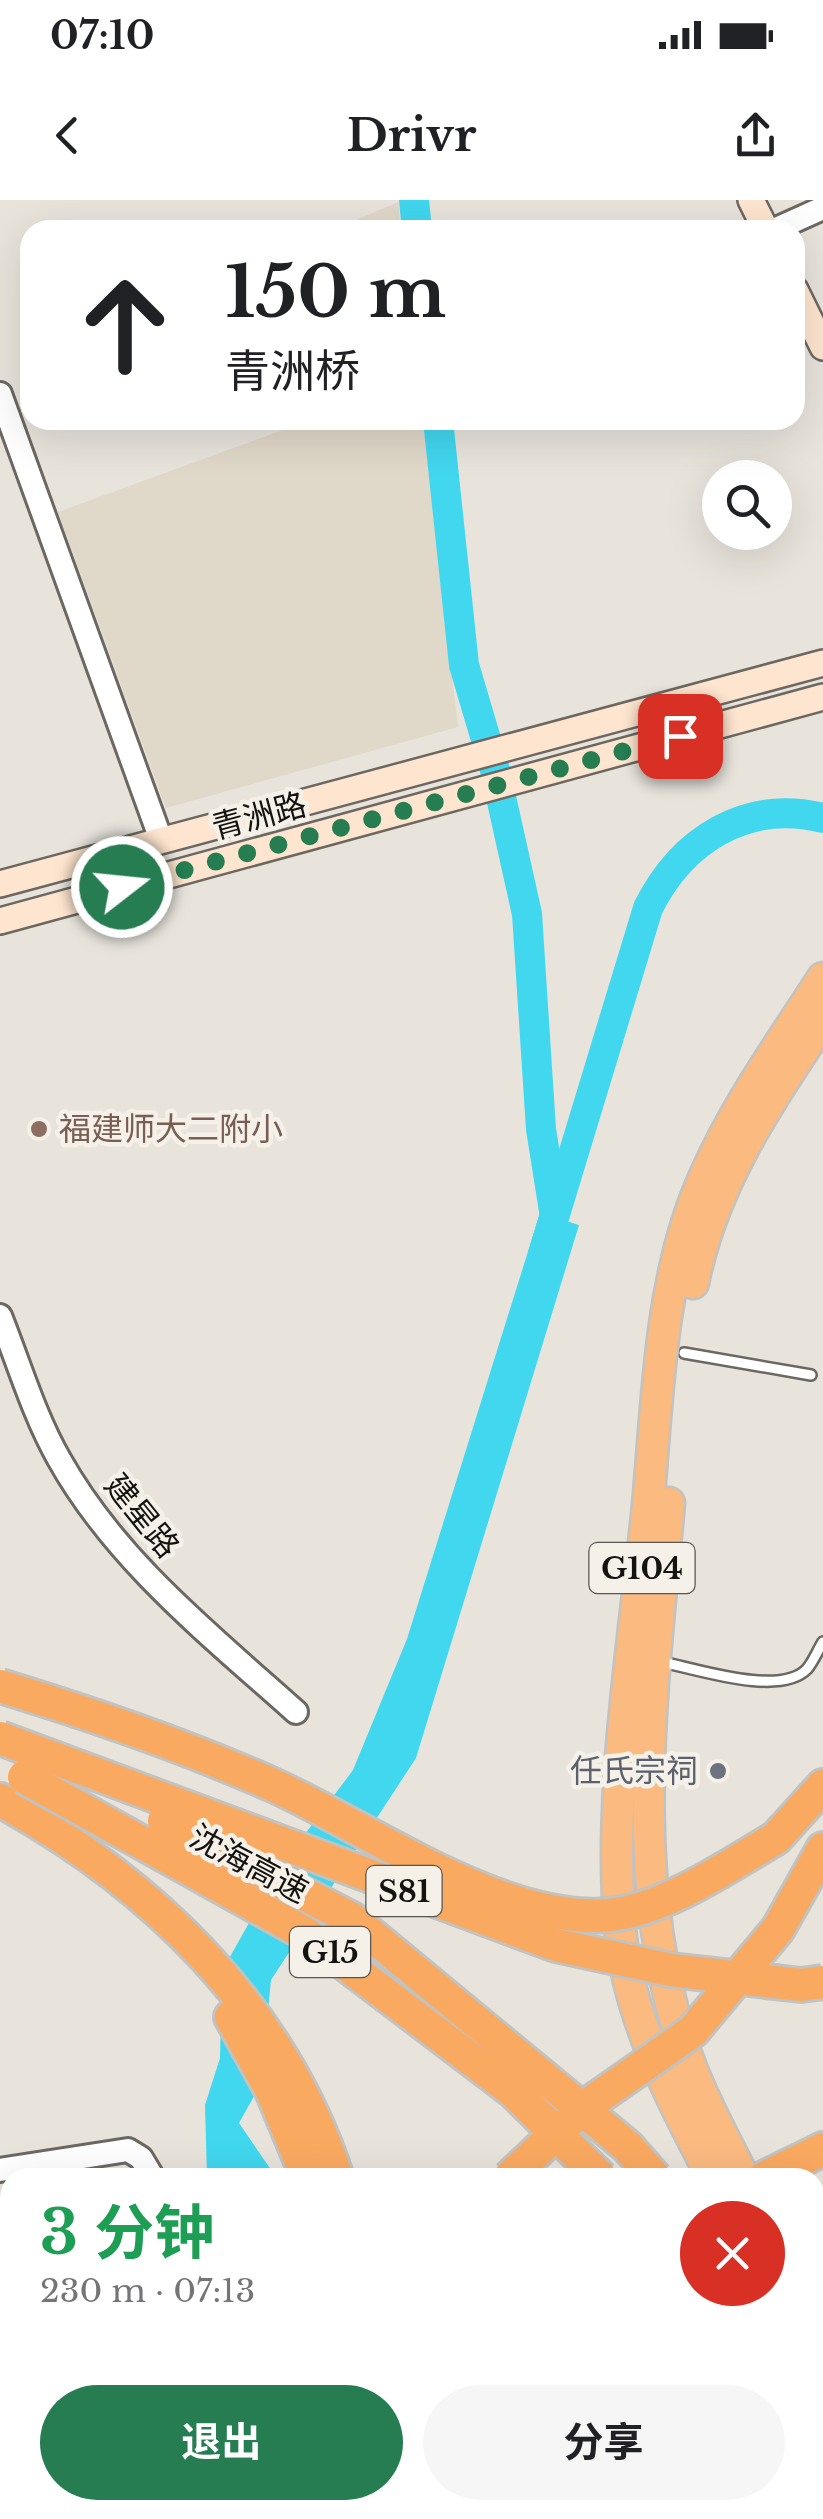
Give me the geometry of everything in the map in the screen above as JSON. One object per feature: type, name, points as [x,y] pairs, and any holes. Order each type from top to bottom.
[{"type":"highway","name":"G104","points":[[708,2168],[682,2120],[638,2014],[622,1939],[619,1832],[634,1644],[670,1303],[682,1240],[708,1167],[728,1129],[823,978]]},
{"type":"highway","name":"G104","points":[[739,2168],[685,2052],[655,1918],[650,1800],[654,1661],[684,1353],[697,1261],[722,1191],[772,1098],[823,1021]]},
{"type":"highway","points":[[0,1686],[271,1784],[487,1893],[557,1913],[612,1915],[680,1892],[776,1838],[823,1786]]},
{"type":"highway","name":"S81","points":[[0,1741],[556,1945],[671,1970],[800,1985],[823,1982]]},
{"type":"highway","name":"沈海高速","points":[[0,1741],[181,1828],[352,1918],[628,2147],[646,2168]]},
{"type":"highway","points":[[8,1782],[206,1954],[244,1999],[307,2102],[333,2168]]},
{"type":"highway","name":"沈海高速","points":[[8,1782],[306,1934],[513,2091],[592,2168]]},
{"type":"highway","points":[[519,2168],[582,2108],[692,2032],[778,1929],[823,1849]]},
{"type":"highway","points":[[116,1873],[208,1982],[245,2038],[304,2168]]},
{"type":"highway","points":[[784,2168],[823,2149]]},
{"type":"main road","points":[[805,310],[823,347]]},
{"type":"main road","name":"青洲路","points":[[0,884],[823,663]]},
{"type":"main road","name":"青洲路","points":[[0,921],[823,697]]},
{"type":"main road","points":[[114,853],[122,887]]},
{"type":"street","points":[[796,220],[823,208]]},
{"type":"street","points":[[0,394],[161,840]]},
{"type":"street","name":"建星路","points":[[0,1316],[51,1444],[112,1536],[160,1589],[296,1712]]},
{"type":"street","points":[[13,2168],[128,2150],[148,2168]]},
{"type":"lane","points":[[684,1353],[811,1375]]},
{"type":"lane","points":[[654,1661],[766,1683],[806,1670],[823,1642]]},
{"type":"shaded area","points":[[398,202],[400,220],[356,220]]},
{"type":"shaded area","points":[[283,430],[424,430],[458,727],[166,808],[58,512]]},
{"type":"water","points":[[540,1213],[579,1225],[416,1758],[271,1980],[261,2084],[239,2123],[270,2168],[207,2168],[205,2105],[220,2058],[222,1971],[281,1866],[353,1770],[407,1639]]},
{"type":"waterway","points":[[414,200],[416,220]]},
{"type":"waterway","points":[[439,430],[464,665],[495,770],[527,914],[541,1129],[554,1211]]},
{"type":"waterway","points":[[543,1254],[648,908],[662,884],[698,845],[743,820],[768,814],[823,818]]},
{"type":"place","name":"福建师大二附小","points":[[39,1129]]},
{"type":"place","name":"任氏宗祠","points":[[718,1771]]},
{"type":"route","points":[[122,887],[680,736]]}]
